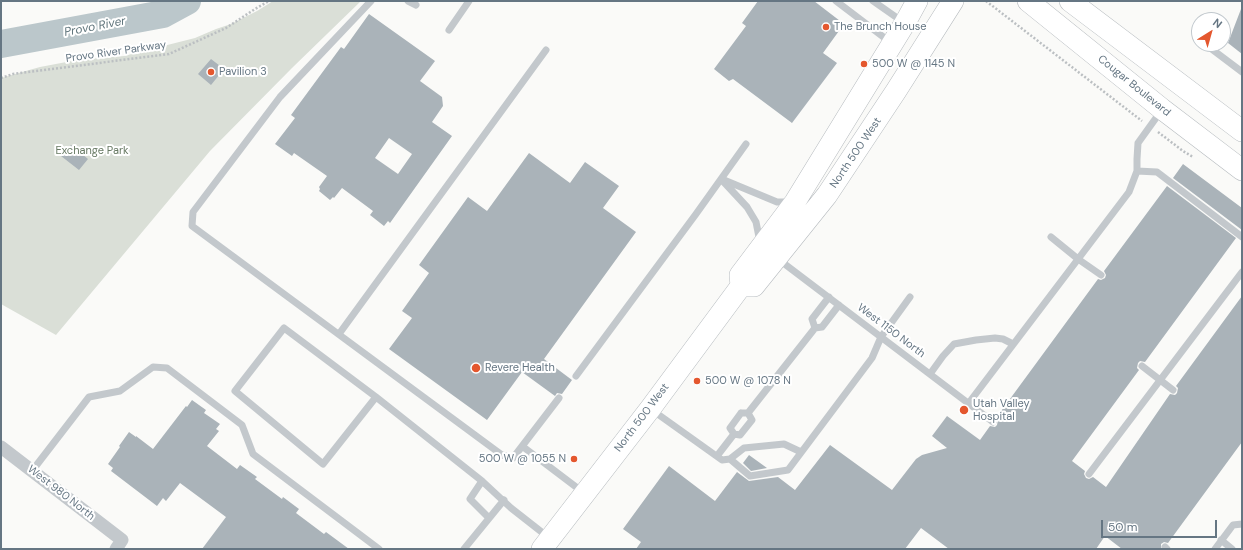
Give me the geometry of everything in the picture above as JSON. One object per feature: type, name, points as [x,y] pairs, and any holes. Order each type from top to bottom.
[{"type":"main road","name":"North 500 West","points":[[546,544],[650,409],[741,286],[754,286],[769,252],[795,202],[893,44],[917,1]]},
{"type":"main road","name":"North 500 West","points":[[769,252],[828,195],[954,1]]},
{"type":"main road","name":"Cougar Boulevard","points":[[1028,1],[1162,109],[1242,170]]},
{"type":"main road","points":[[1070,1],[1242,131]]},
{"type":"street","name":"West 980 North","points":[[1,447],[119,544]]},
{"type":"lane","points":[[371,1],[280,97],[194,212],[192,226],[502,455],[513,458],[558,398]]},
{"type":"lane","points":[[408,1],[416,5]]},
{"type":"lane","points":[[448,30],[469,1]]},
{"type":"lane","points":[[836,1],[893,44]]},
{"type":"lane","points":[[873,1],[905,23]]},
{"type":"lane","points":[[339,334],[546,50]]},
{"type":"lane","points":[[1216,52],[1242,72]]},
{"type":"lane","points":[[968,404],[1129,192],[1137,171],[1138,144],[1162,109]]},
{"type":"lane","points":[[576,376],[746,144]]},
{"type":"lane","points":[[1137,171],[1157,172],[1242,237]]},
{"type":"lane","points":[[721,179],[747,207],[756,222],[769,252]]},
{"type":"lane","points":[[721,179],[778,202],[795,202]]},
{"type":"lane","points":[[1051,237],[1101,275]]},
{"type":"lane","name":"West 1150 North","points":[[769,252],[993,422]]},
{"type":"lane","points":[[1089,474],[1242,272]]},
{"type":"lane","points":[[815,328],[812,319],[829,297]]},
{"type":"lane","points":[[730,459],[750,476],[788,470],[872,358],[881,337],[910,297]]},
{"type":"lane","points":[[748,413],[815,328],[822,327],[839,305]]},
{"type":"lane","points":[[376,397],[323,464],[234,391],[284,328],[376,397],[482,481],[504,500],[546,544]]},
{"type":"lane","points":[[930,374],[954,344],[995,338],[1003,339],[1013,344]]},
{"type":"lane","points":[[1142,366],[1173,390]]},
{"type":"lane","points":[[32,471],[89,397],[120,391],[153,367],[167,368],[242,425],[253,454],[379,549]]},
{"type":"lane","points":[[650,409],[722,460],[730,459],[744,448],[784,444],[801,452]]},
{"type":"lane","points":[[741,413],[748,413],[752,420],[740,435],[734,434],[730,428],[741,413]]},
{"type":"lane","points":[[717,456],[734,434]]},
{"type":"lane","points":[[522,446],[585,493]]},
{"type":"lane","points":[[482,481],[470,499],[489,518]]},
{"type":"lane","points":[[464,549],[504,500]]},
{"type":"lane","points":[[1215,549],[1233,525],[1242,524]]},
{"type":"lane","points":[[1221,540],[1232,549]]},
{"type":"path","name":"Provo River Parkway","points":[[1,78],[13,74],[169,54],[226,28],[268,1]]},
{"type":"path","points":[[986,1],[1150,127],[1183,151],[1197,159]]},
{"type":"green space","name":"Exchange Park","points":[[273,1],[361,1],[210,151],[56,335],[1,304],[1,78],[40,67],[77,60],[124,56],[195,38],[231,24]]},
{"type":"building","points":[[758,1],[814,1],[844,24],[823,53],[837,63],[792,123],[733,79],[729,81],[714,69],[746,26],[742,23]]},
{"type":"building","points":[[1242,9],[1242,54],[1231,45],[1231,35]]},
{"type":"building","points":[[369,14],[435,61],[420,81],[442,97],[443,106],[432,122],[452,136],[390,223],[388,221],[384,226],[370,215],[373,211],[342,188],[334,198],[333,197],[330,200],[319,191],[319,187],[327,176],[294,153],[292,156],[275,144],[295,118],[291,115],[341,47],[344,49]],"holes":[[[389,138],[412,154],[398,174],[375,158]]]},
{"type":"building","name":"Pavilion 3","points":[[211,59],[224,69],[211,85],[198,74]]},
{"type":"building","points":[[71,145],[88,159],[79,170],[61,156]]},
{"type":"building","points":[[529,153],[570,183],[585,162],[619,186],[603,208],[636,232],[544,359],[572,380],[562,394],[557,393],[555,396],[522,372],[487,420],[389,349],[412,318],[402,311],[429,273],[419,265],[468,197],[487,211]]},
{"type":"building","points":[[1183,164],[1242,208],[1242,230],[1173,178]]},
{"type":"building","points":[[1167,186],[1236,238],[1145,362],[1140,361],[1138,363],[1137,368],[1139,370],[1072,461],[1085,471],[1084,474],[1086,478],[1089,479],[1093,477],[1106,487],[1170,394],[1175,395],[1177,393],[1178,388],[1176,386],[1242,296],[1242,442],[1168,543],[1164,542],[1161,544],[1161,549],[1122,549],[1105,536],[1096,549],[949,549],[921,528],[905,549],[636,549],[641,542],[623,529],[669,466],[715,501],[737,472],[749,481],[778,477],[795,490],[830,445],[892,490],[916,459],[922,455],[947,448],[932,436],[947,416],[980,440],[990,426],[995,427],[997,425],[998,420],[996,418],[1098,279],[1101,280],[1105,278],[1106,275],[1104,271]]},
{"type":"building","points":[[192,400],[206,410],[204,413],[220,424],[216,429],[219,431],[207,446],[237,469],[240,465],[257,477],[255,479],[282,499],[283,497],[299,509],[296,513],[324,534],[326,532],[349,549],[202,549],[226,517],[180,483],[166,501],[163,498],[157,506],[111,471],[113,468],[108,464],[129,432],[153,449]]},
{"type":"building","points":[[749,455],[767,468],[751,471],[743,463]]},
{"type":"waterway","name":"Provo River","points":[[1,44],[163,14],[187,1]]},
{"type":"place","name":"The Brunch House","points":[[826,27]]},
{"type":"place","name":"500 W @ 1145 N","points":[[864,64]]},
{"type":"place","name":"Pavilion 3","points":[[211,72]]},
{"type":"place","name":"Revere Health","points":[[476,368]]},
{"type":"place","name":"500 W @ 1078 N","points":[[697,381]]},
{"type":"place","name":"Utah Valley Hospital","points":[[964,410]]},
{"type":"place","name":"500 W @ 1055 N","points":[[574,459]]}]
